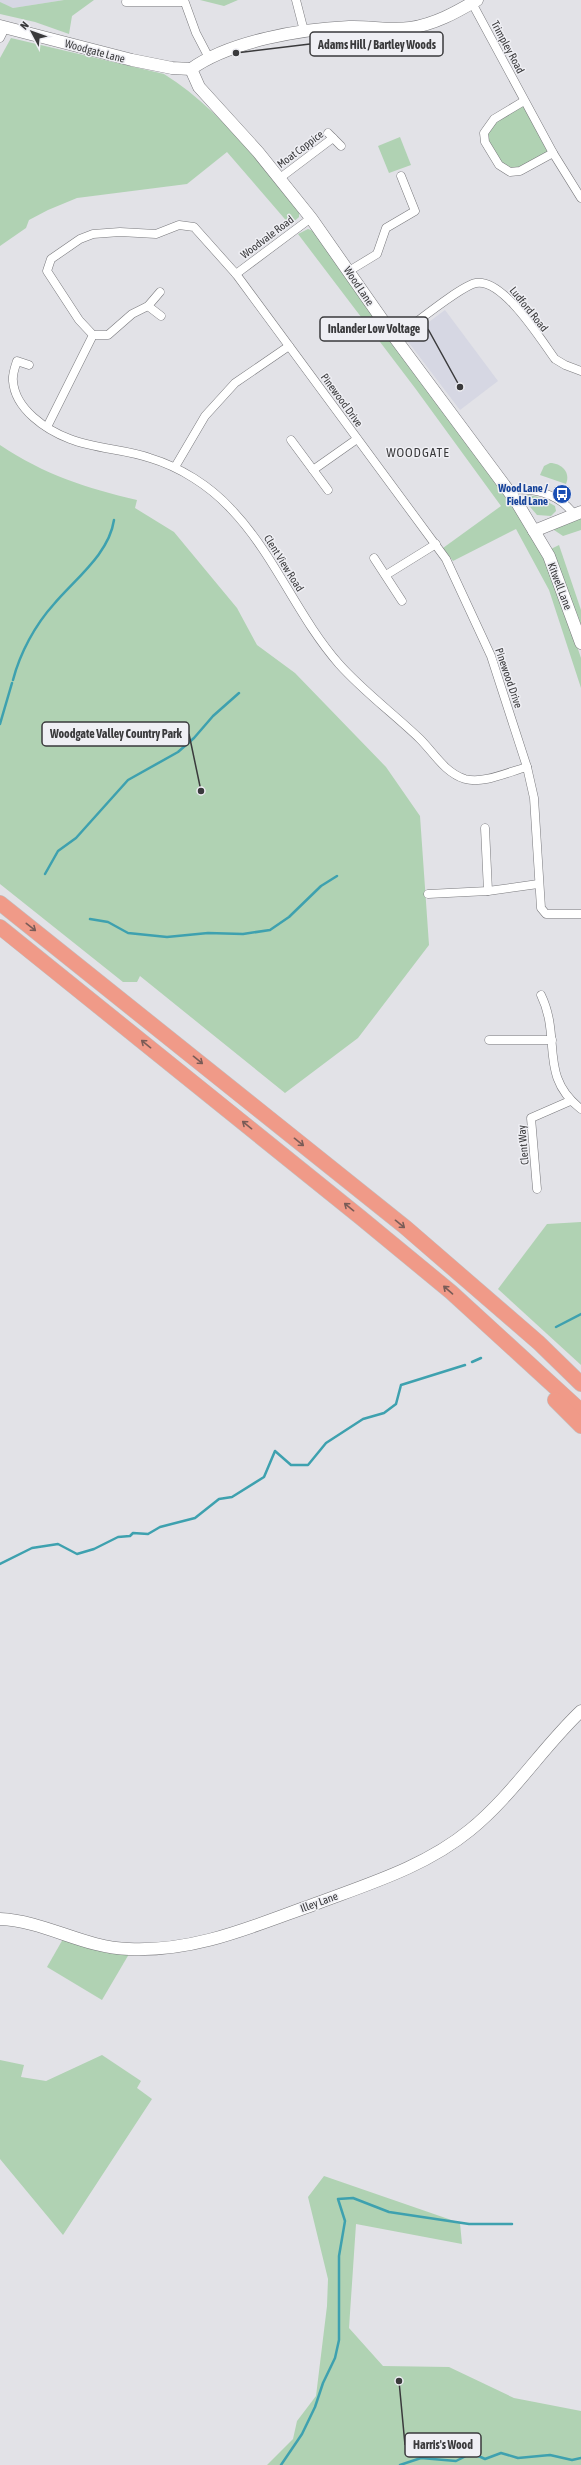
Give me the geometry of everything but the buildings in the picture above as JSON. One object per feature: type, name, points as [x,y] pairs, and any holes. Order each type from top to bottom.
[{"type":"highway","points":[[0,902],[405,1227],[581,1378]]},
{"type":"highway","points":[[0,927],[360,1216],[469,1310],[581,1411]]},
{"type":"highway","points":[[469,1310],[581,1426]]},
{"type":"highway","points":[[539,1343],[581,1384]]},
{"type":"street","points":[[296,0],[304,31]]},
{"type":"street","points":[[126,2],[184,1],[208,56]]},
{"type":"street","points":[[191,69],[208,56],[271,38],[304,31],[349,27],[409,28],[441,20],[475,1]]},
{"type":"street","name":"Trimpley Road","points":[[475,1],[524,101],[553,153],[581,198]]},
{"type":"street","name":"Woodgate Lane","points":[[2,31],[132,60],[172,68],[191,69]]},
{"type":"street","name":"Wood Lane","points":[[191,69],[199,87],[280,178],[311,218],[395,338],[507,490],[534,531]]},
{"type":"street","points":[[524,101],[494,119],[484,133],[485,142],[499,164],[510,172],[520,171],[553,153]]},
{"type":"street","name":"Moat Coppice","points":[[280,178],[331,136],[341,146]]},
{"type":"street","points":[[349,271],[377,254],[386,228],[415,211],[401,176]]},
{"type":"street","name":"Woodvale Road","points":[[236,274],[311,218]]},
{"type":"street","name":"Pinewood Drive","points":[[93,335],[79,320],[47,271],[51,259],[80,239],[93,234],[120,232],[156,234],[185,224],[194,227],[236,274],[446,559],[491,656],[527,767],[534,798],[538,884],[541,908],[546,914],[581,914]]},
{"type":"street","name":"Ludford Road","points":[[395,338],[462,290],[476,283],[490,284],[503,292],[555,359],[564,366],[581,371]]},
{"type":"street","points":[[47,427],[93,335],[108,335],[132,314],[148,306],[160,292]]},
{"type":"street","points":[[148,306],[161,316]]},
{"type":"street","points":[[174,467],[205,416],[235,383],[289,346]]},
{"type":"street","name":"Clent View Road","points":[[29,365],[17,360],[12,379],[15,394],[22,407],[47,427],[71,440],[149,457],[174,467],[203,485],[230,508],[265,550],[295,601],[339,664],[422,741],[452,774],[466,779],[482,780],[527,767]]},
{"type":"street","points":[[313,470],[357,439]]},
{"type":"street","points":[[291,440],[328,490]]},
{"type":"street","points":[[507,490],[527,488],[556,496],[578,513],[534,531]]},
{"type":"street","name":"Kitwell Lane","points":[[534,531],[548,556],[581,643]]},
{"type":"street","points":[[386,575],[436,544]]},
{"type":"street","points":[[374,558],[402,601]]},
{"type":"street","points":[[485,828],[488,891]]},
{"type":"street","points":[[428,894],[488,891],[538,884]]},
{"type":"street","points":[[541,996],[548,1010],[554,1074],[570,1101],[581,1109]]},
{"type":"street","points":[[488,1040],[552,1040]]},
{"type":"street","name":"Clent Way","points":[[537,1189],[531,1118],[570,1101]]},
{"type":"street","name":"Illey Lane","points":[[0,1919],[22,1921],[115,1949],[157,1949],[214,1940],[398,1873],[444,1848],[470,1830],[497,1805],[581,1711]]},
{"type":"shaded area","points":[[0,0],[64,0],[13,8],[0,3]]},
{"type":"shaded area","points":[[445,310],[498,381],[460,410],[406,339]]},
{"type":"green space","points":[[64,0],[94,0],[72,16],[69,34],[35,22],[0,14],[0,2],[13,8]]},
{"type":"green space","points":[[200,0],[238,0],[224,6]]},
{"type":"green space","points":[[11,38],[164,74],[202,102],[237,137],[270,175],[299,212],[299,217],[290,225],[227,152],[187,184],[77,198],[48,210],[29,220],[26,228],[0,246],[0,58]]},
{"type":"green space","points":[[523,106],[549,152],[523,168],[513,169],[496,157],[488,145],[487,134],[489,129],[497,120]]},
{"type":"green space","points":[[400,137],[411,165],[389,173],[378,146]]},
{"type":"green space","points":[[308,229],[316,232],[527,527],[540,550],[559,593],[581,658],[581,688],[549,590],[516,529],[453,561],[443,548],[501,506],[415,388],[298,234]]},
{"type":"green space","points":[[0,445],[33,465],[66,479],[100,491],[137,500],[135,508],[174,532],[237,608],[257,645],[295,673],[386,767],[420,816],[429,945],[358,1038],[285,1093],[140,976],[137,982],[123,982],[0,884]]},
{"type":"green space","points":[[550,463],[561,466],[564,469],[567,476],[566,484],[540,475],[544,466]]},
{"type":"green space","points":[[528,495],[539,497],[555,506],[556,511],[551,516],[537,515],[525,501],[525,497]]},
{"type":"green space","points":[[581,518],[581,530],[563,536],[554,530],[555,527]]},
{"type":"green space","points":[[559,545],[581,610],[581,631],[551,549]]},
{"type":"green space","points":[[581,1222],[581,1365],[498,1289],[547,1224]]},
{"type":"green space","points":[[63,1939],[129,1954],[102,2000],[47,1967]]},
{"type":"green space","points":[[102,2055],[141,2081],[137,2088],[152,2099],[63,2235],[0,2159],[0,2060],[24,2065],[21,2077],[46,2081]]},
{"type":"green space","points":[[324,2176],[460,2223],[462,2244],[356,2224],[349,2328],[383,2366],[449,2367],[514,2398],[581,2411],[581,2465],[267,2465],[293,2439],[297,2421],[316,2396],[327,2306],[328,2279],[308,2197]]},
{"type":"waterway","points":[[13,680],[24,650],[35,630],[47,612],[98,555],[111,532],[114,520]]},
{"type":"waterway","points":[[0,724],[12,683]]},
{"type":"waterway","points":[[45,874],[58,851],[76,838],[128,780],[178,752],[194,738],[213,716],[239,693]]},
{"type":"waterway","points":[[90,919],[108,922],[128,933],[167,937],[208,933],[243,934],[270,930],[289,917],[321,886],[337,876]]},
{"type":"waterway","points":[[556,1327],[581,1314]]},
{"type":"waterway","points":[[472,1362],[481,1358]]},
{"type":"waterway","points":[[0,1564],[32,1548],[58,1544],[77,1554],[94,1549],[118,1537],[130,1536],[133,1533],[148,1534],[160,1527],[195,1518],[219,1499],[232,1497],[264,1477],[275,1451],[291,1465],[308,1465],[326,1443],[363,1419],[384,1413],[396,1404],[401,1385],[465,1365]]},
{"type":"waterway","points":[[281,2465],[302,2434],[315,2407],[323,2383],[335,2358],[339,2340],[339,2256],[345,2221],[338,2199],[353,2198],[389,2212],[469,2224],[512,2224]]},
{"type":"waterway","points":[[400,2465],[421,2458],[456,2461],[472,2453],[485,2459],[501,2453],[518,2458],[550,2455],[572,2460],[581,2458]]},
{"type":"place","name":"Adams Hill / Bartley Woods","points":[[236,53]]},
{"type":"place","name":"Inlander Low Voltage","points":[[460,387]]},
{"type":"place","name":"Wood Lane / Field Lane","points":[[562,494]]},
{"type":"place","name":"Woodgate Valley Country Park","points":[[201,791]]},
{"type":"place","name":"Harris's Wood","points":[[399,2381]]},
{"type":"district","name":"WOODGATE","points":[[418,452]]}]
